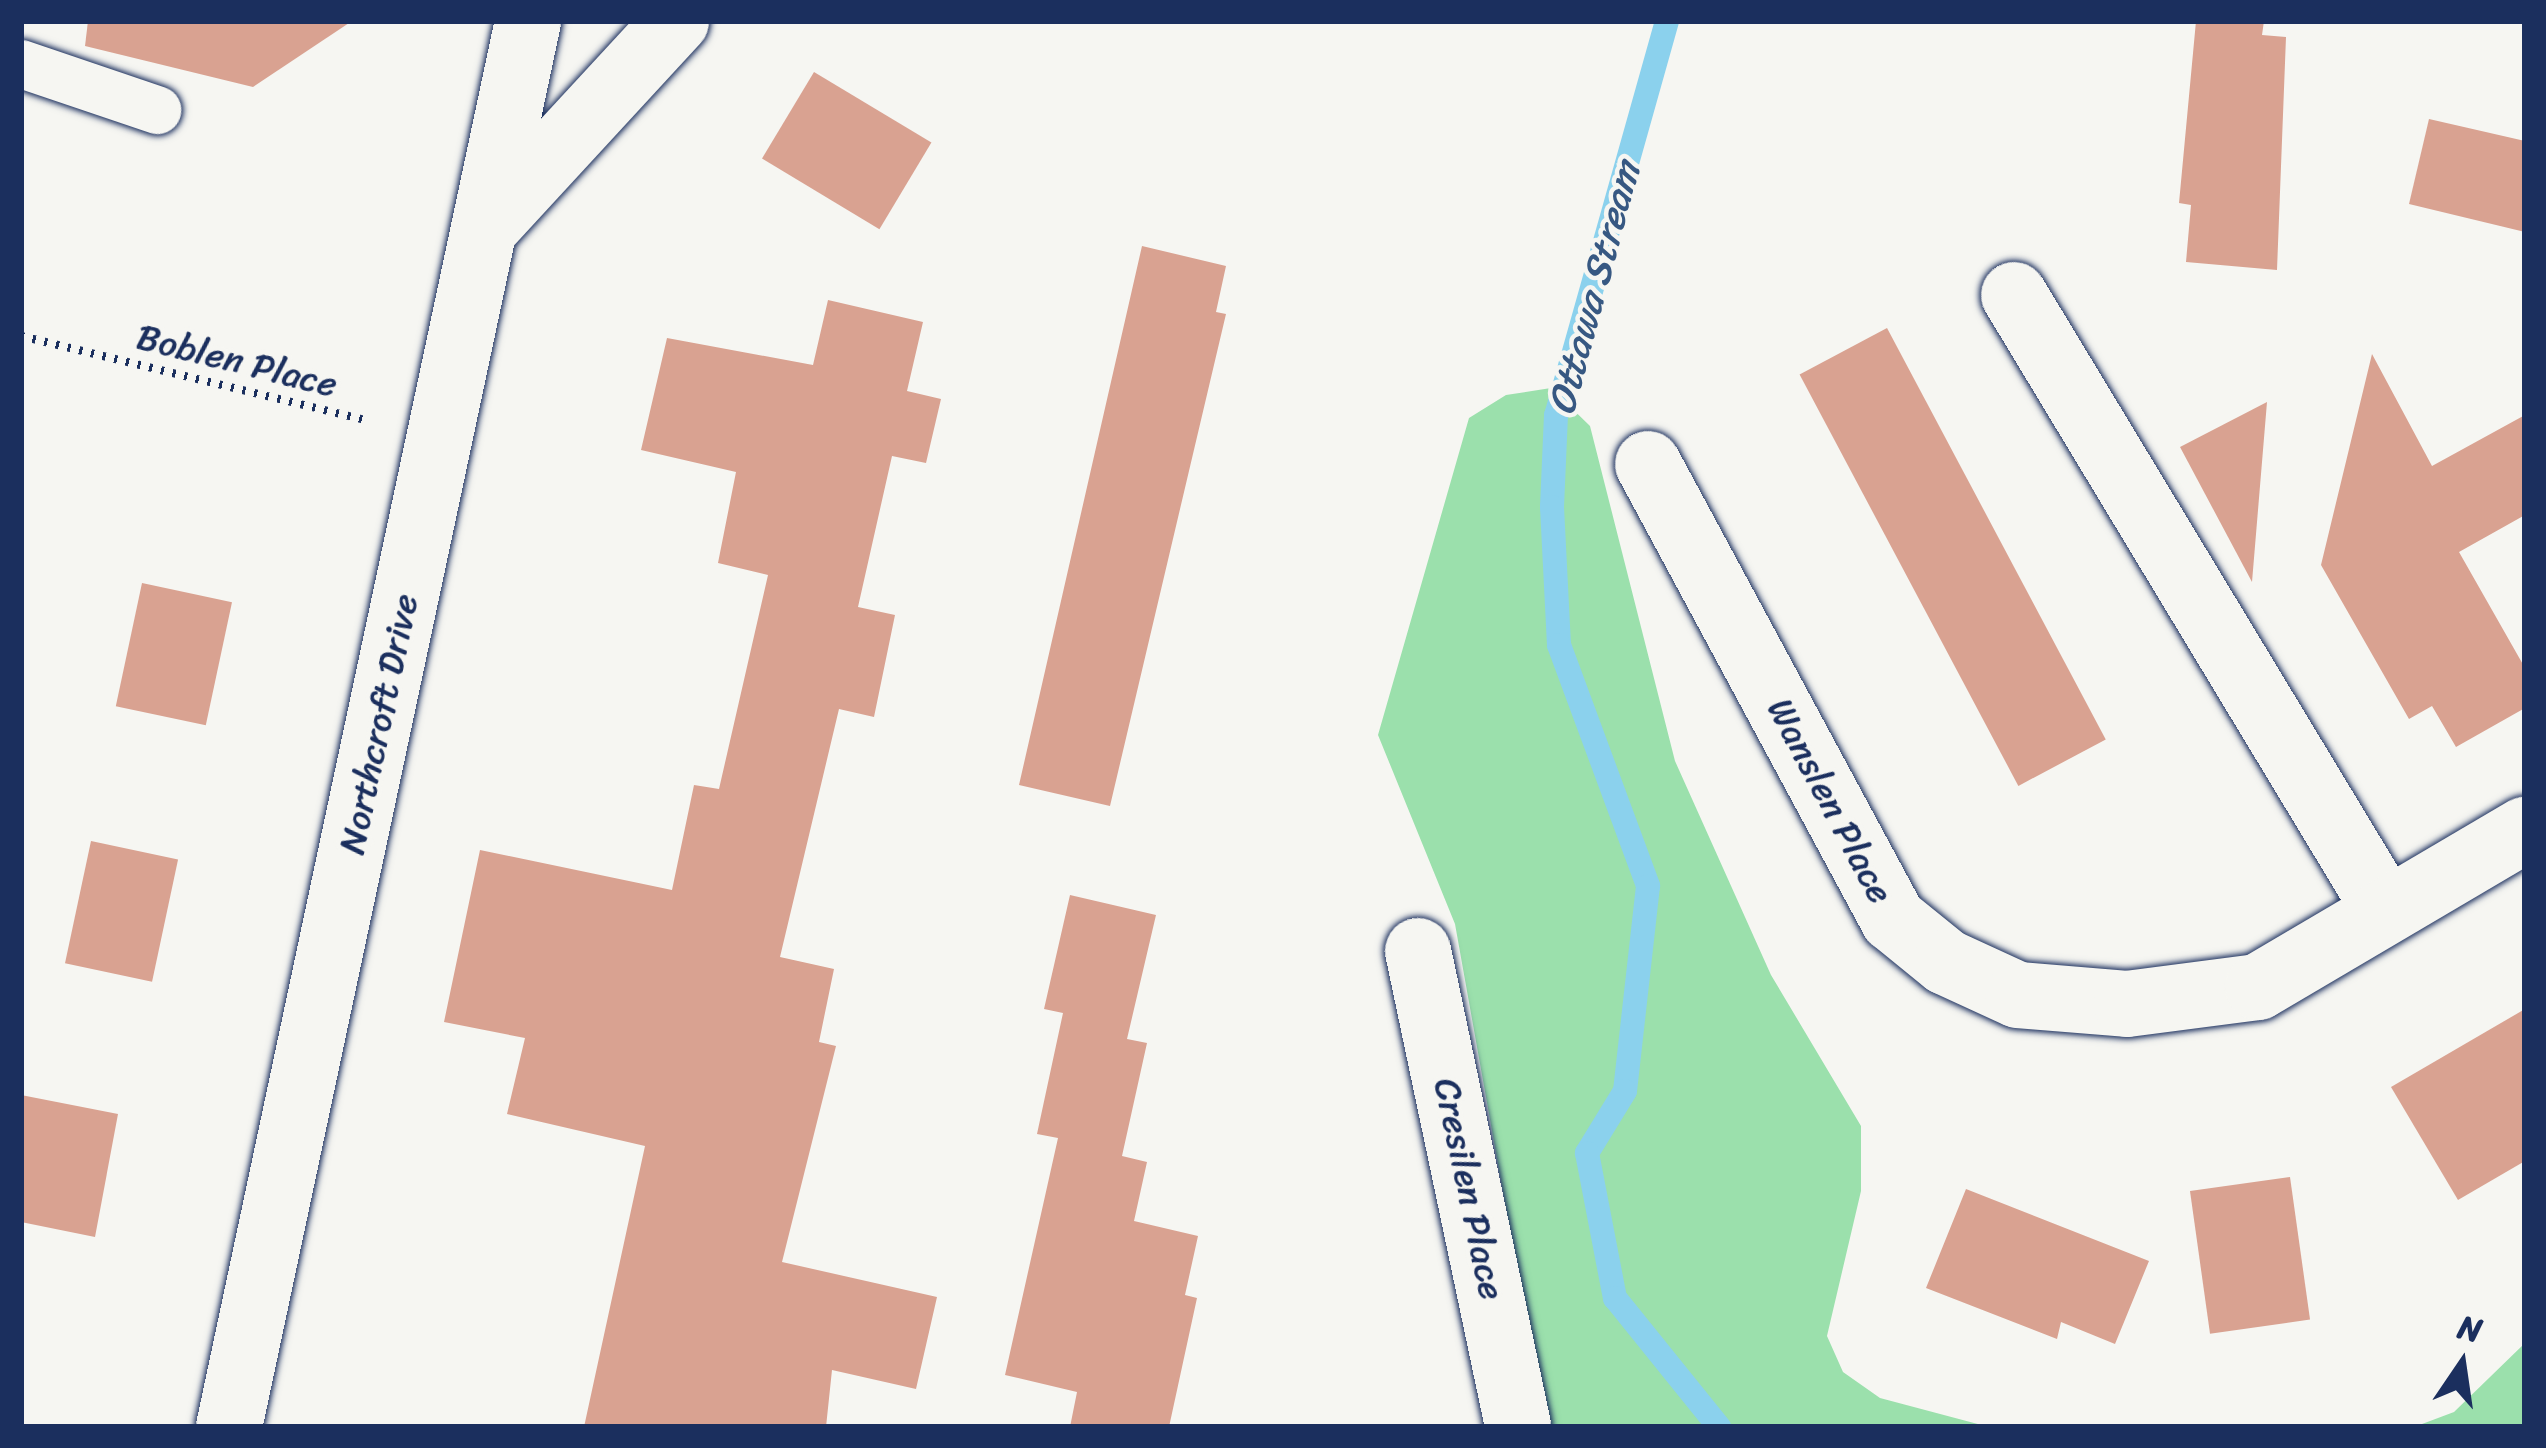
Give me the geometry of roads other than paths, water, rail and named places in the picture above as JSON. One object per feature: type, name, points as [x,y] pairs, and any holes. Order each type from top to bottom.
[{"type":"street","name":"Northcroft Drive","points":[[230,1427],[529,21]]},
{"type":"street","points":[[484,229],[676,21]]},
{"type":"street","points":[[2014,296],[2384,909]]},
{"type":"street","name":"Wanslen Place","points":[[1648,464],[1893,919],[1946,962],[2018,995],[2127,1004],[2258,987],[2525,830]]},
{"type":"street","name":"Cresilen Place","points":[[1418,951],[1518,1427]]},
{"type":"lane","points":[[21,64],[157,110]]},
{"type":"waterway","name":"Ottawa Stream","points":[[1667,21],[1556,415],[1552,507],[1559,645],[1648,886],[1625,1091],[1587,1153],[1615,1298],[1719,1427]]}]
